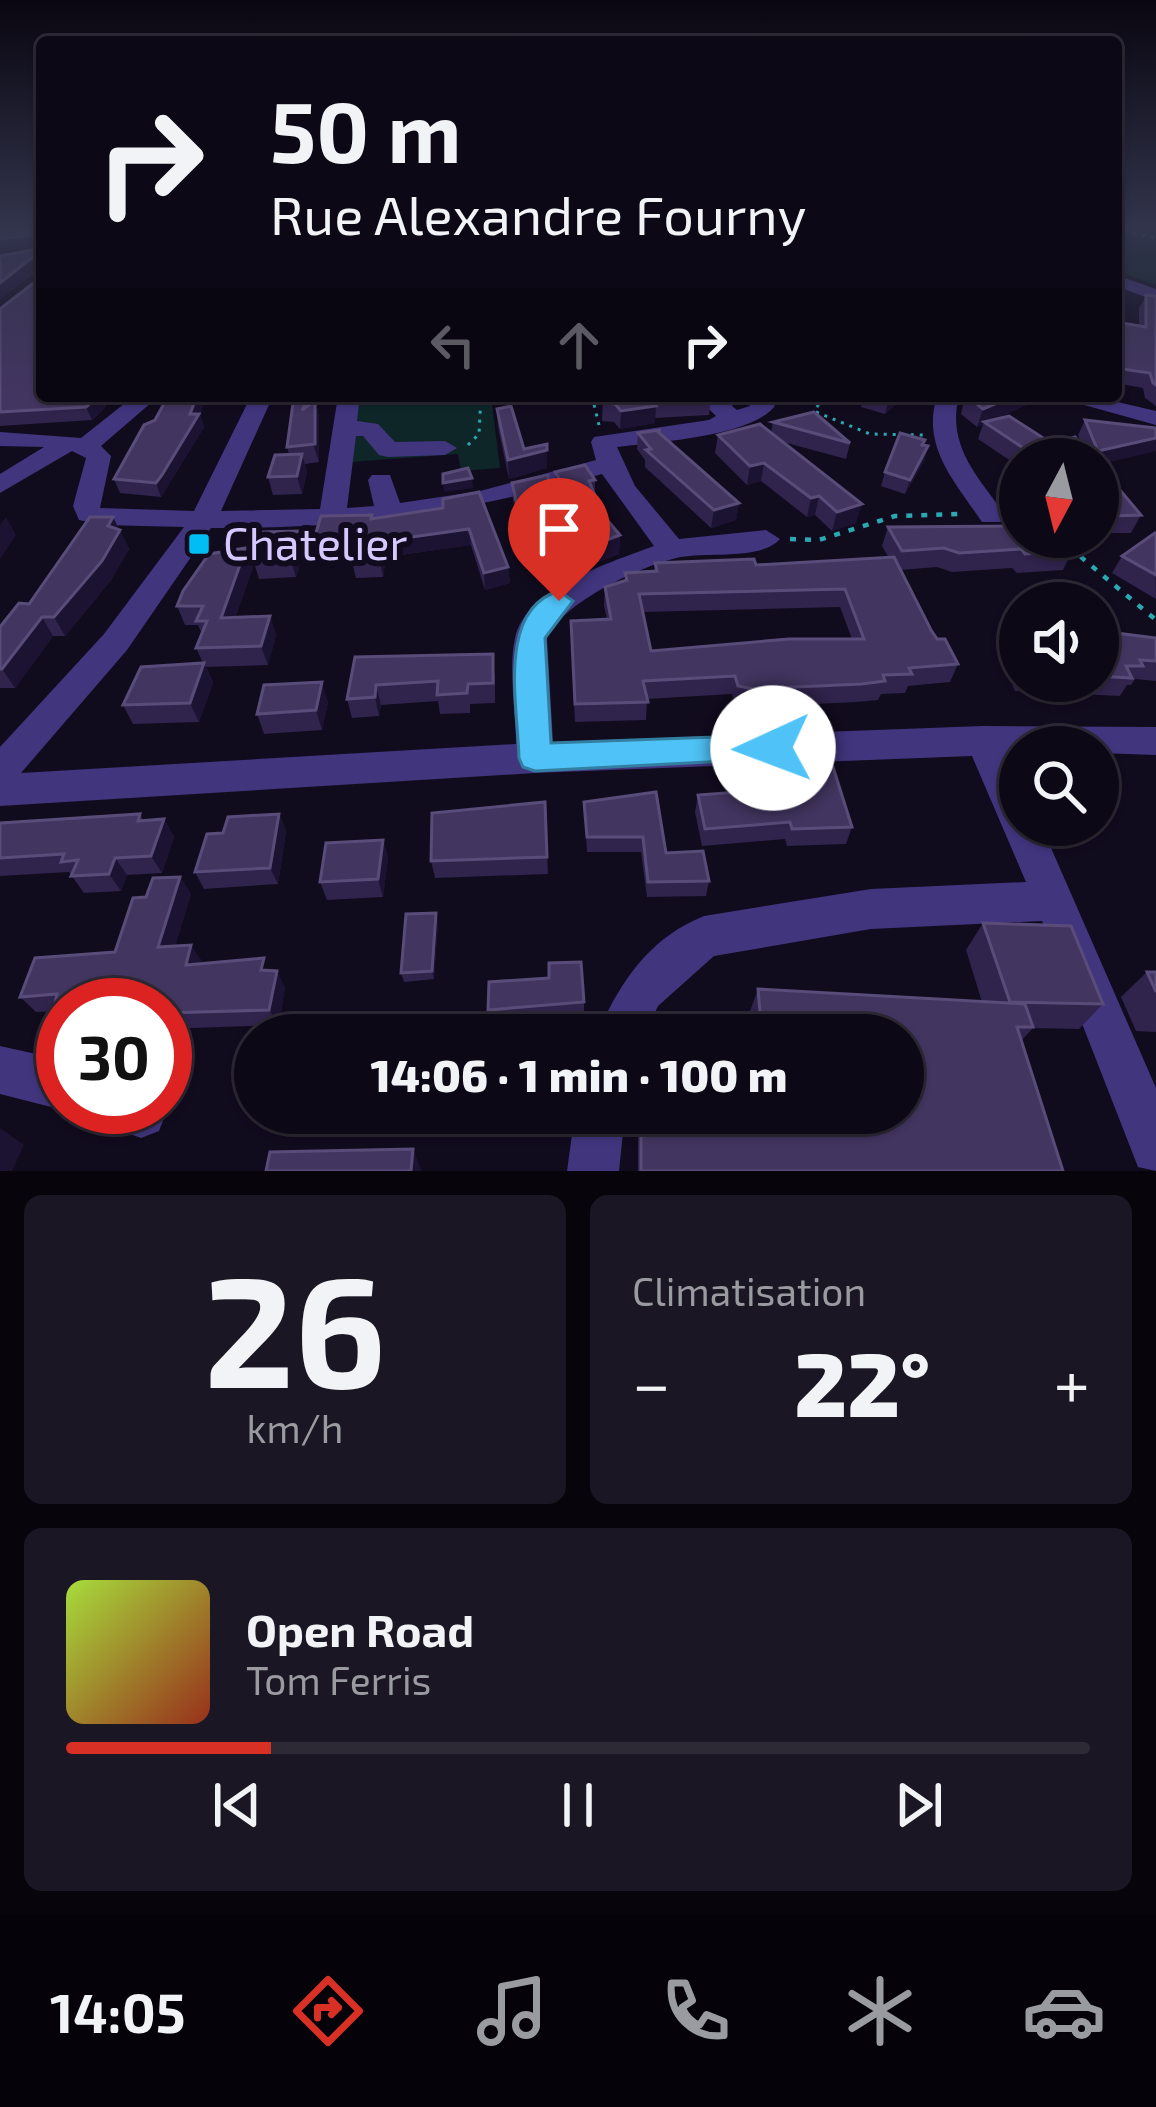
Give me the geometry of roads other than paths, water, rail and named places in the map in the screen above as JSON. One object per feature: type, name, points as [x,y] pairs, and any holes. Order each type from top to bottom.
[{"type":"street","points":[[1123,283],[1156,295]]},
{"type":"street","points":[[0,485],[148,402]]},
{"type":"street","points":[[0,772],[139,611],[244,446],[260,402]]},
{"type":"street","points":[[332,518],[348,402]]},
{"type":"street","points":[[0,439],[75,446],[99,456],[86,506],[89,514],[201,520],[332,518],[443,506],[606,453],[716,426],[730,407],[757,413],[763,406],[759,402]]},
{"type":"street","points":[[945,402],[940,414],[941,436],[992,516]]},
{"type":"street","points":[[1088,402],[1156,418]]},
{"type":"street","points":[[346,428],[370,429],[388,450],[445,448]]},
{"type":"street","points":[[606,453],[672,549]]},
{"type":"street","points":[[381,480],[389,512]]},
{"type":"street","points":[[535,758],[531,638],[540,619],[586,584],[672,549],[766,539]]},
{"type":"street","points":[[983,740],[999,776]]},
{"type":"street","points":[[0,790],[535,758],[983,740],[1156,741]]},
{"type":"street","points":[[1030,846],[1156,1149]]},
{"type":"street","points":[[630,1014],[642,990],[704,937],[871,909],[1055,901]]},
{"type":"street","points":[[0,1070],[36,1079]]},
{"type":"street","points":[[593,1171],[597,1134]]},
{"type":"place","name":"Chatelier","points":[[199,544]]}]
